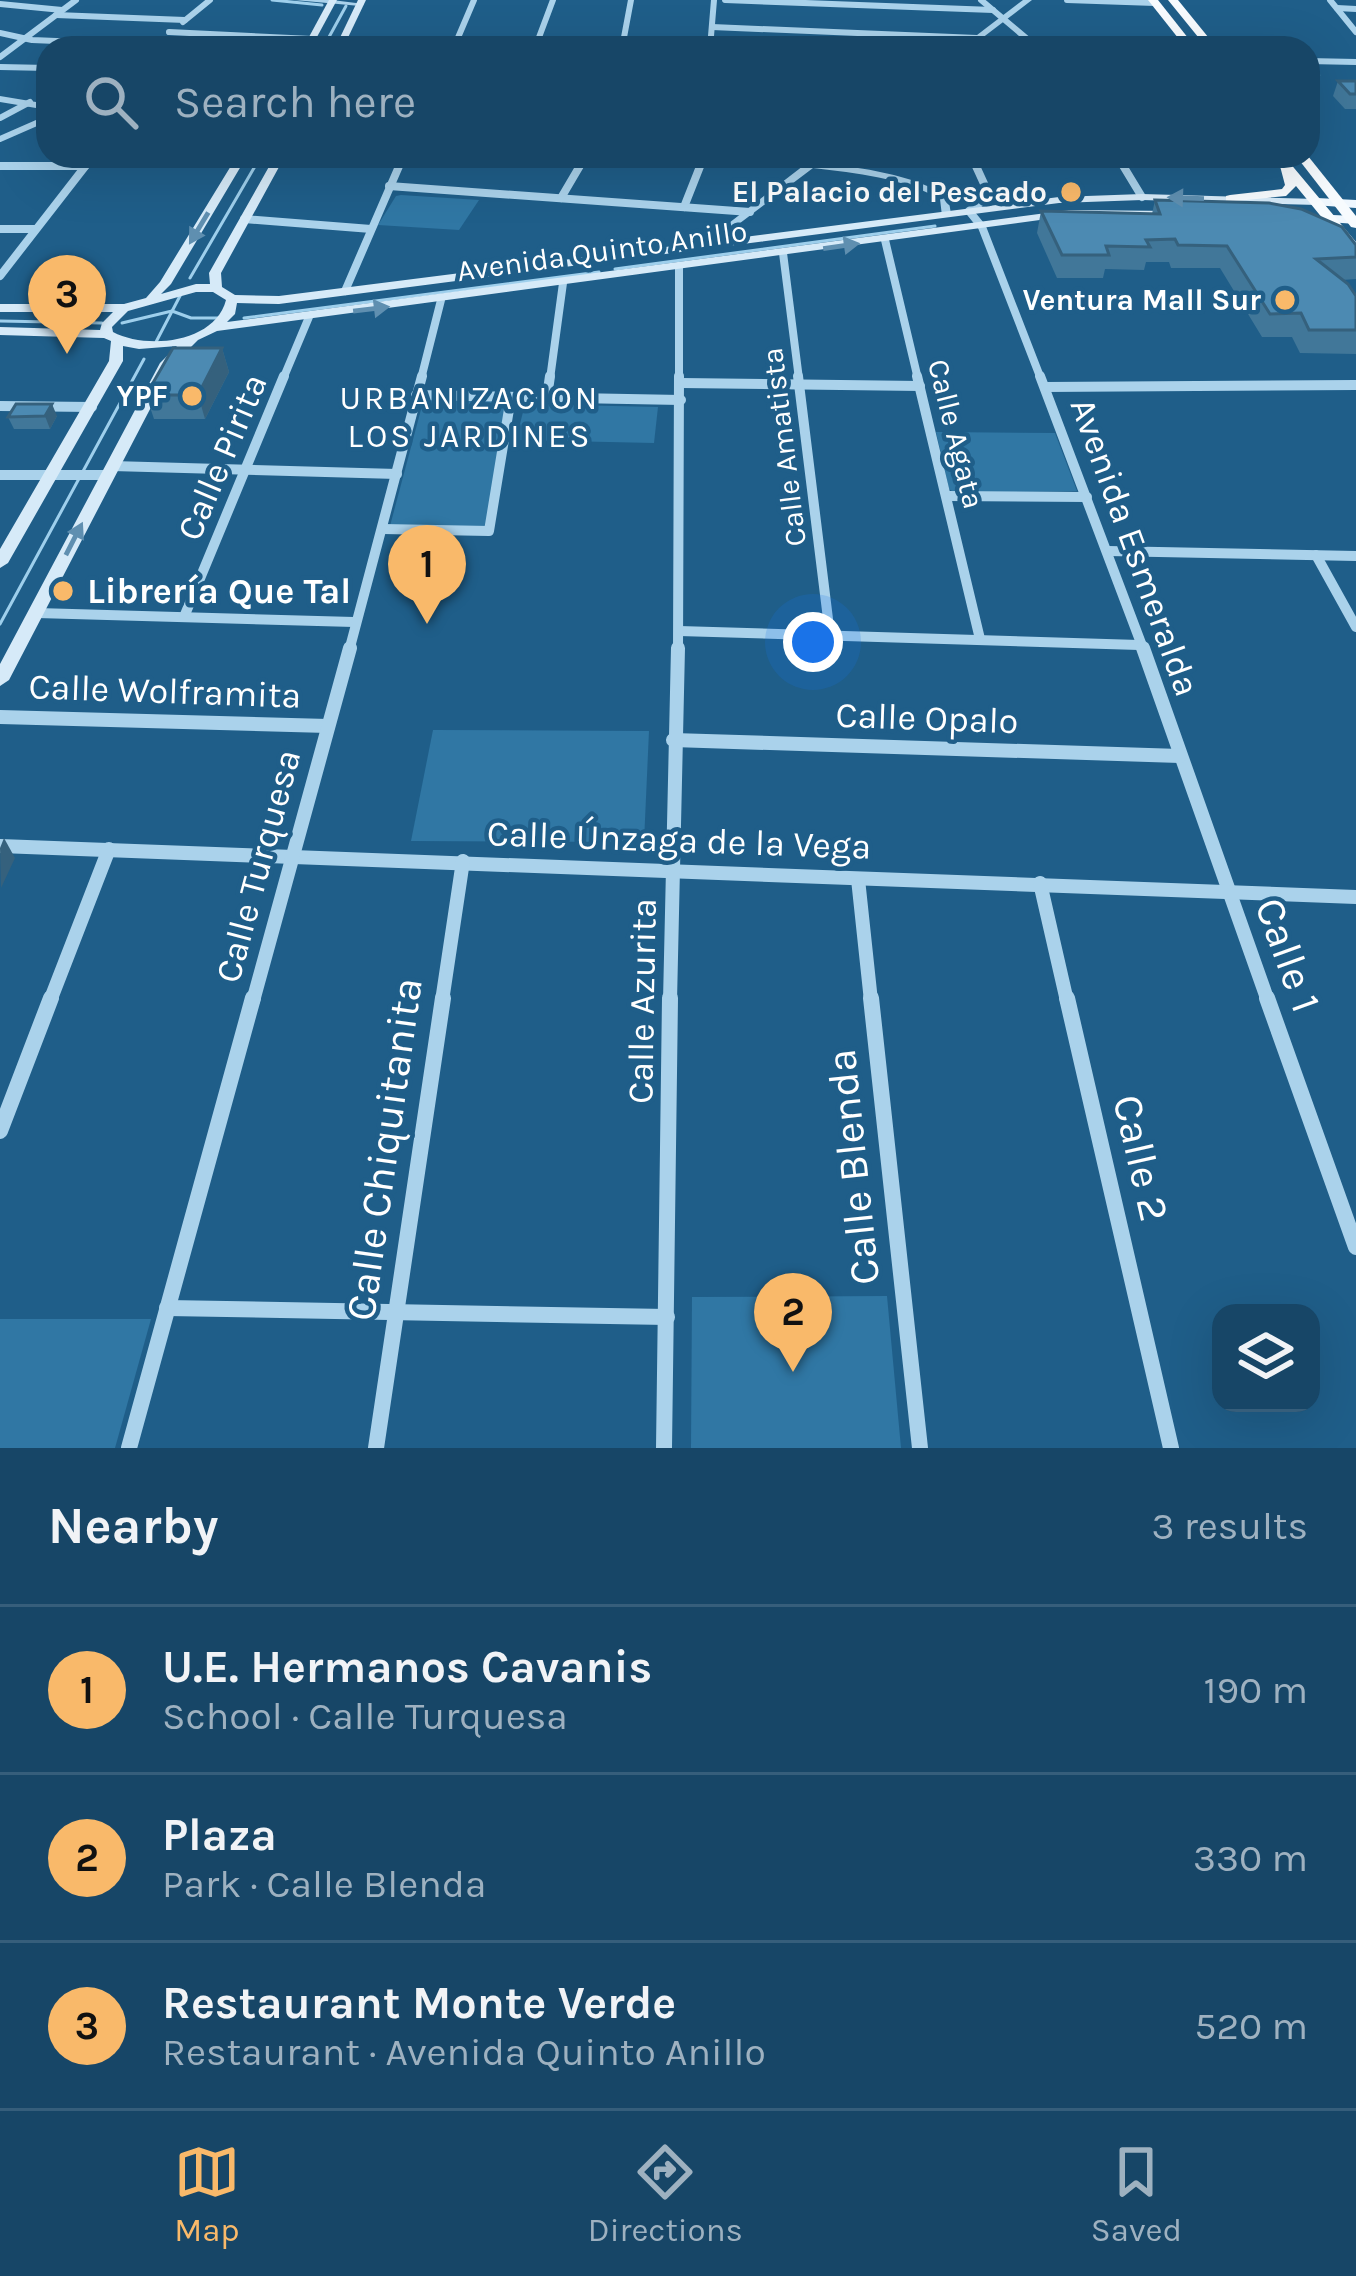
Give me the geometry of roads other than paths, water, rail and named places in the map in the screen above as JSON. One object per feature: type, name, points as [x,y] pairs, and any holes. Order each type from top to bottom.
[{"type":"highway","points":[[1173,0],[1195,36]]},
{"type":"highway","points":[[1154,2],[1190,36]]},
{"type":"highway","points":[[1230,200],[1286,192],[1291,184],[1284,168]]},
{"type":"highway","points":[[1287,168],[1356,251]]},
{"type":"highway","points":[[1312,168],[1351,200],[1355,221]]},
{"type":"highway","points":[[1315,224],[1356,251]]},
{"type":"main road","points":[[314,36],[332,2]]},
{"type":"main road","points":[[344,36],[361,2]]},
{"type":"main road","points":[[151,297],[165,284],[235,168]]},
{"type":"main road","points":[[216,288],[215,272],[273,168]]},
{"type":"main road","name":"Avenida Quinto Anillo","points":[[232,299],[256,302],[969,211],[1142,196],[1351,200]]},
{"type":"main road","name":"Avenida Quinto Anillo","points":[[213,328],[1069,213],[1192,214]]},
{"type":"main road","points":[[1315,224],[1333,219],[1355,221]]},
{"type":"main road","points":[[600,258],[605,278]]},
{"type":"main road","points":[[0,308],[124,308],[151,297],[216,288],[232,299],[232,312],[213,328],[159,346],[0,331]]},
{"type":"main road","points":[[0,563],[56,475],[116,361],[106,326],[124,308]]},
{"type":"main road","points":[[0,680],[104,472],[167,363],[194,337]]},
{"type":"street","points":[[0,57],[76,0]]},
{"type":"street","points":[[164,36],[210,0]]},
{"type":"street","points":[[298,0],[361,2]]},
{"type":"street","points":[[458,36],[474,0]]},
{"type":"street","points":[[538,36],[553,0]]},
{"type":"street","points":[[624,36],[631,0]]},
{"type":"street","points":[[711,36],[714,0]]},
{"type":"street","points":[[725,0],[993,10]]},
{"type":"street","points":[[981,0],[1024,36]]},
{"type":"street","points":[[980,36],[1028,0]]},
{"type":"street","points":[[1067,0],[1154,2]]},
{"type":"street","points":[[1330,0],[1356,32]]},
{"type":"street","points":[[841,2],[847,32]]},
{"type":"street","points":[[0,4],[185,20]]},
{"type":"street","points":[[1337,8],[1356,9]]},
{"type":"street","points":[[712,27],[934,36]]},
{"type":"street","points":[[169,32],[243,36]]},
{"type":"street","points":[[0,34],[36,38]]},
{"type":"street","points":[[1320,63],[1356,62]]},
{"type":"street","points":[[0,67],[36,68]]},
{"type":"street","points":[[0,99],[36,103]]},
{"type":"street","points":[[0,118],[30,102]]},
{"type":"street","points":[[0,139],[36,123]]},
{"type":"street","points":[[0,166],[36,166]]},
{"type":"street","points":[[0,276],[83,168]]},
{"type":"street","points":[[345,291],[397,168]]},
{"type":"street","points":[[561,198],[579,168]]},
{"type":"street","points":[[684,207],[699,168]]},
{"type":"street","points":[[707,244],[808,168]]},
{"type":"street","points":[[849,168],[924,187],[945,198],[946,214]]},
{"type":"street","points":[[969,211],[980,203],[986,188],[977,168]]},
{"type":"street","points":[[1124,168],[1142,196]]},
{"type":"street","points":[[389,186],[750,212]]},
{"type":"street","name":"Avenida Esmeralda","points":[[969,211],[982,226],[1108,550],[1226,891]]},
{"type":"street","points":[[244,219],[371,229]]},
{"type":"street","points":[[0,229],[34,229]]},
{"type":"street","name":"Calle Agata","points":[[885,240],[980,639]]},
{"type":"street","name":"Calle Amatista","points":[[783,254],[830,635]]},
{"type":"street","name":"Calle Azurita","points":[[664,1448],[673,740],[679,631],[679,268]]},
{"type":"street","points":[[547,397],[563,284]]},
{"type":"street","name":"Calle Turquesa","points":[[129,1448],[383,529],[441,300]]},
{"type":"street","name":"Calle Pirita","points":[[184,617],[309,316]]},
{"type":"street","points":[[416,395],[547,397],[920,386]]},
{"type":"street","points":[[1045,387],[1356,386]]},
{"type":"street","points":[[383,529],[489,531],[511,397]]},
{"type":"street","points":[[0,406],[92,407]]},
{"type":"street","points":[[0,476],[246,470],[397,473]]},
{"type":"street","points":[[947,496],[1087,497]]},
{"type":"street","points":[[1108,550],[1356,556]]},
{"type":"street","points":[[1316,555],[1356,627]]},
{"type":"street","points":[[37,613],[354,622]]},
{"type":"street","points":[[679,631],[1139,646]]},
{"type":"street","name":"Calle Wolframita","points":[[0,717],[328,726]]},
{"type":"street","name":"Calle Opalo","points":[[673,740],[1180,756]]},
{"type":"street","name":"Calle Únzaga de la Vega","points":[[0,846],[1356,897]]},
{"type":"street","points":[[0,1131],[109,849]]},
{"type":"street","name":"Calle Chiquitanita","points":[[376,1448],[463,861]]},
{"type":"street","name":"Calle Blenda","points":[[858,879],[920,1448]]},
{"type":"street","name":"Calle 2","points":[[1040,884],[1171,1448]]},
{"type":"street","name":"Calle 1","points":[[1226,891],[1356,1246]]},
{"type":"street","points":[[167,1308],[667,1317]]},
{"type":"waterway","points":[[272,0],[322,5]]},
{"type":"waterway","points":[[330,36],[346,6]]},
{"type":"waterway","points":[[190,278],[254,168]]},
{"type":"waterway","points":[[615,269],[935,226]]},
{"type":"waterway","points":[[244,318],[599,272]]},
{"type":"waterway","points":[[172,311],[181,294]]},
{"type":"waterway","points":[[122,323],[172,311]]},
{"type":"waterway","points":[[156,342],[172,311]]},
{"type":"waterway","points":[[172,311],[191,318],[221,318]]},
{"type":"waterway","points":[[0,321],[102,323]]},
{"type":"waterway","points":[[0,624],[144,359]]},
{"type":"place","name":"El Palacio del Pescado","points":[[1071,192]]},
{"type":"place","name":"Ventura Mall Sur","points":[[1285,300]]},
{"type":"place","name":"Restaurant Monte Verde","points":[[67,354]]},
{"type":"place","name":"YPF","points":[[192,396]]},
{"type":"place","name":"Librería Que Tal","points":[[63,591]]},
{"type":"place","name":"U.E. Hermanos Cavanis","points":[[427,624]]},
{"type":"place","name":"Plaza","points":[[793,1372]]},
{"type":"district","name":"URBANIZACION LOS JARDINES","points":[[470,417]]}]
